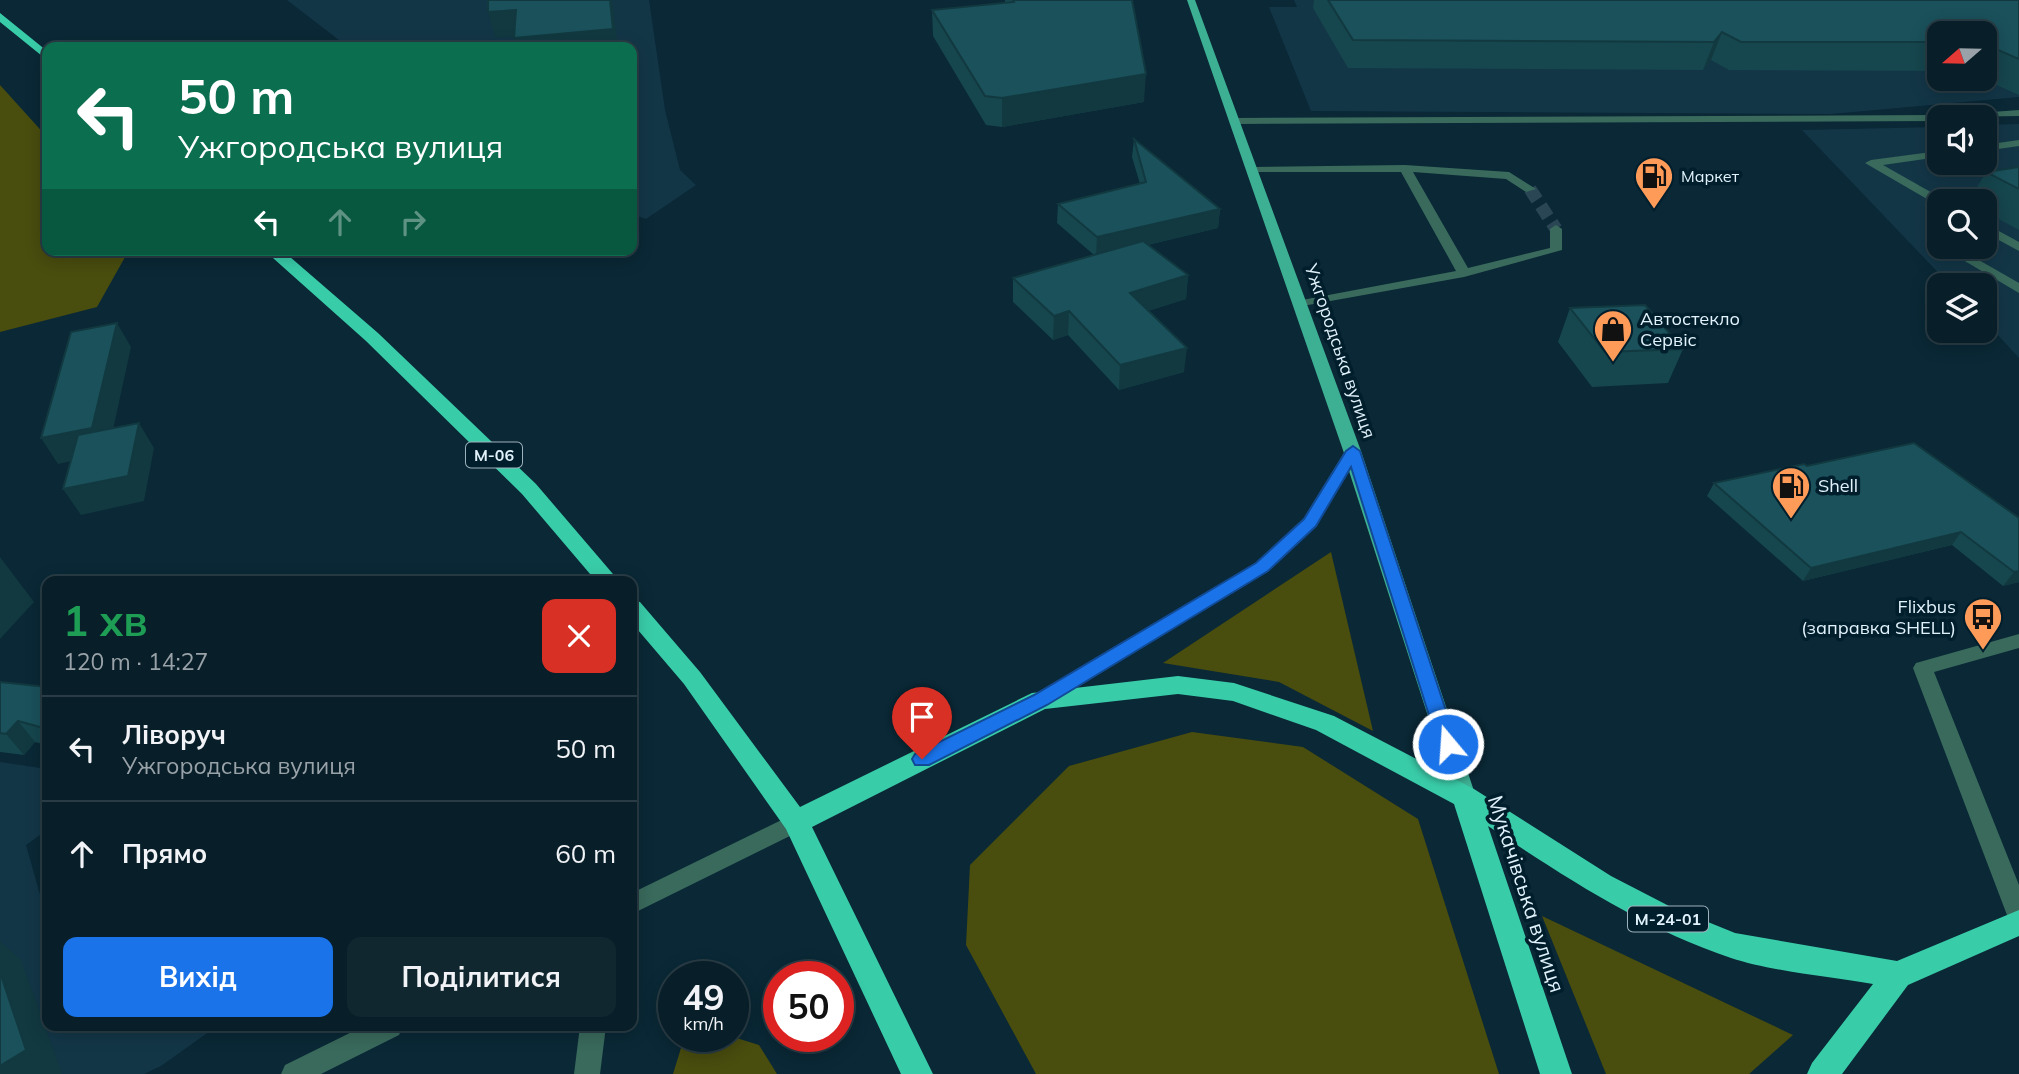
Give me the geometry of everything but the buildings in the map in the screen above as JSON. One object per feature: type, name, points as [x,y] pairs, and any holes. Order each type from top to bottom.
[{"type":"highway","points":[[0,16],[42,53]]},
{"type":"highway","name":"М-06","points":[[279,256],[373,337],[529,489],[604,576]]},
{"type":"highway","points":[[637,614],[692,678],[796,822],[917,1074]]},
{"type":"highway","name":"М-24-01","points":[[796,822],[1041,700],[1178,685],[1234,692],[1325,723],[1465,797],[1601,885],[1661,916],[1734,946],[1898,975]]},
{"type":"highway","name":"Мукачівська вулиця","points":[[1465,797],[1556,1074]]},
{"type":"highway","points":[[1823,1074],[1898,975],[2019,923]]},
{"type":"main road","name":"Ужгородська вулиця","points":[[1041,700],[1262,567],[1310,523],[1353,451],[1255,169],[1191,0]]},
{"type":"main road","name":"Мукачівська вулиця","points":[[1353,451],[1465,797]]},
{"type":"street","points":[[1997,115],[2019,113]]},
{"type":"street","points":[[1236,121],[1927,118]]},
{"type":"street","points":[[1997,146],[2019,143]]},
{"type":"street","points":[[1927,156],[1871,163],[1927,195]]},
{"type":"street","points":[[1405,168],[1464,273]]},
{"type":"street","points":[[1255,169],[1405,168],[1509,176],[1530,189]]},
{"type":"street","points":[[1302,304],[1464,273],[1556,250],[1556,229]]},
{"type":"street","points":[[1997,236],[2019,247]]},
{"type":"street","points":[[1968,259],[2019,289]]},
{"type":"street","points":[[2019,641],[1923,668],[2019,915]]},
{"type":"street","points":[[637,902],[796,822]]},
{"type":"street","points":[[294,1074],[380,1031]]},
{"type":"street","points":[[587,1074],[592,1031]]},
{"type":"shaded area","points":[[287,0],[649,0],[665,110],[680,170],[696,185],[646,219],[637,216],[637,42],[342,42]]},
{"type":"shaded area","points":[[1294,0],[2019,0],[2019,97],[1831,114],[1311,111],[1269,7],[1297,7]]},
{"type":"shaded area","points":[[0,85],[42,131],[42,256],[126,256],[97,307],[0,332]]},
{"type":"shaded area","points":[[2019,124],[2019,358],[1997,334],[1997,273],[1939,273],[1802,130],[1927,127],[1927,175],[1997,175],[1997,125]]},
{"type":"shaded area","points":[[1331,552],[1373,731],[1279,682],[1163,663]]},
{"type":"shaded area","points":[[1192,732],[1303,747],[1418,819],[1499,1074],[1036,1074],[966,945],[970,865],[1069,766]]},
{"type":"shaded area","points":[[0,762],[42,768],[42,834],[26,845],[42,902],[42,1031],[210,1031],[161,1066],[144,1074],[0,1074]]},
{"type":"shaded area","points":[[1542,916],[1793,1035],[1749,1074],[1606,1074]]},
{"type":"shaded area","points":[[749,1042],[759,1045],[777,1074],[673,1074],[680,1052],[749,1052]]},
{"type":"tunnel","points":[[1530,189],[1556,229]]},
{"type":"place","name":"Маркет","points":[[1654,210]]},
{"type":"place","name":"Автостекло Сервіс","points":[[1613,363]]},
{"type":"place","name":"Shell","points":[[1791,520]]},
{"type":"place","name":"Flixbus (заправка SHELL)","points":[[1983,651]]},
{"type":"route","points":[[922,759],[1041,700],[1262,567],[1310,523],[1353,451],[1448,744]]}]
